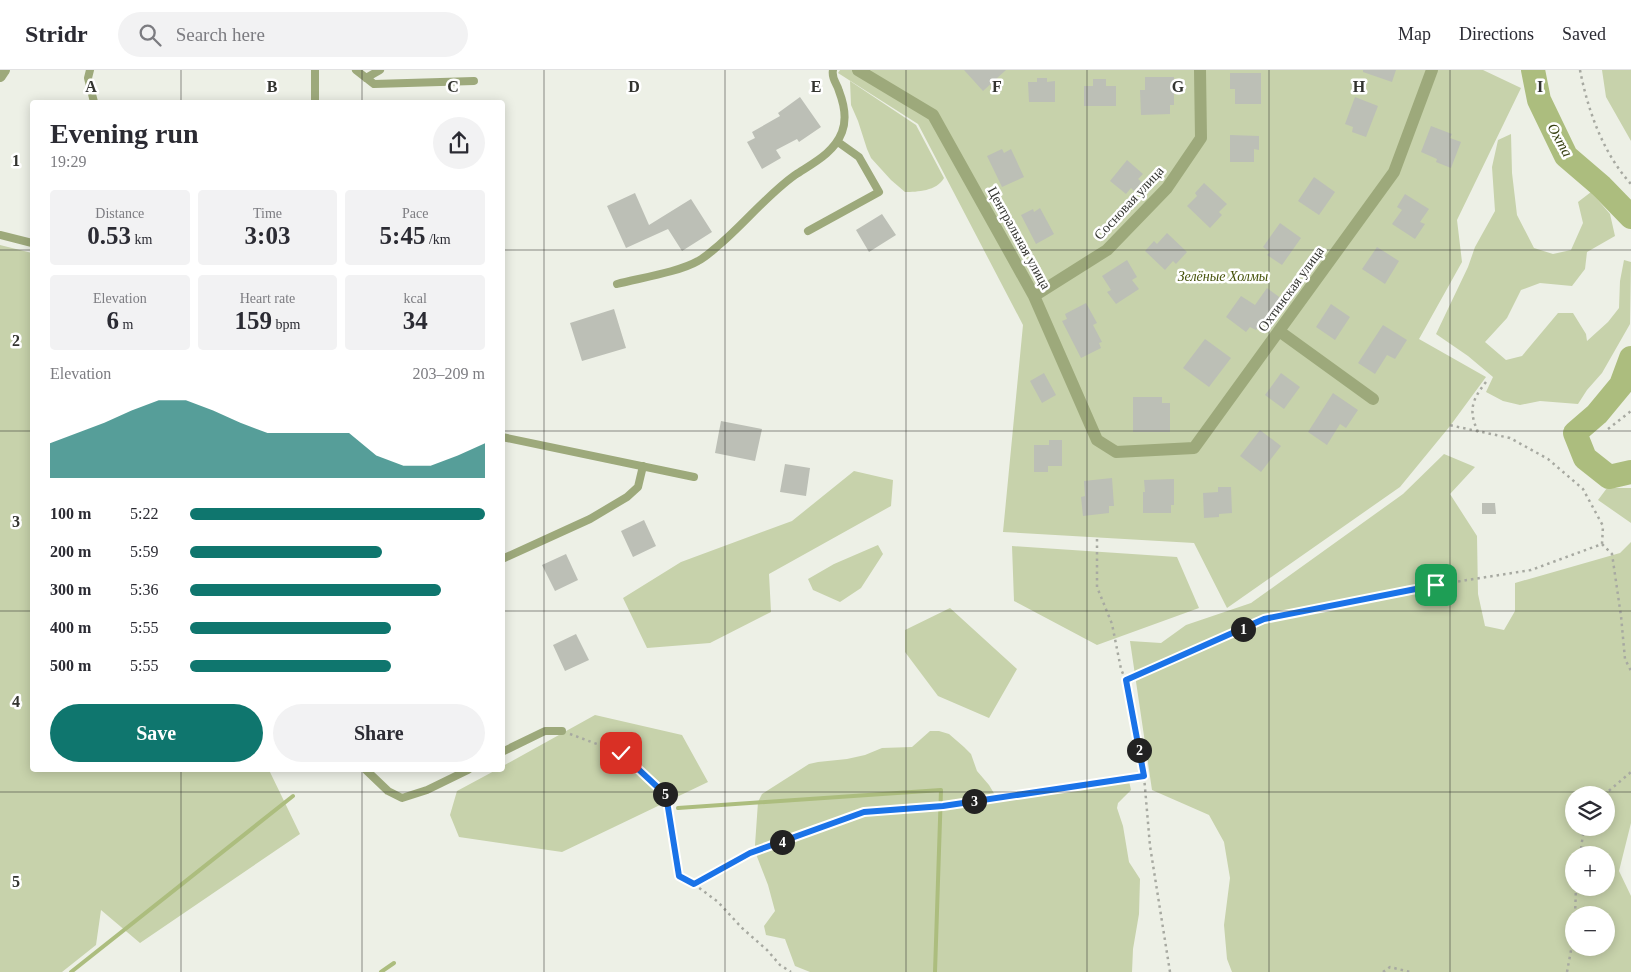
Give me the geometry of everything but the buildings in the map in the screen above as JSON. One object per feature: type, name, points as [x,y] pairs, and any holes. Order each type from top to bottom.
[{"type":"street","points":[[0,76],[4,70]]},
{"type":"street","name":"Центральная улица","points":[[858,70],[933,115],[1034,296],[1097,440],[1116,452]]},
{"type":"street","name":"Сосновая улица","points":[[1034,296],[1107,250],[1167,188],[1201,138],[1200,70]]},
{"type":"street","name":"Охтинская улица","points":[[1116,452],[1194,448],[1394,172],[1432,70]]},
{"type":"street","points":[[1279,331],[1373,398]]},
{"type":"lane","points":[[90,70],[88,78],[94,100]]},
{"type":"lane","points":[[315,70],[315,100]]},
{"type":"lane","points":[[356,70],[374,84],[474,81]]},
{"type":"lane","points":[[366,78],[380,70]]},
{"type":"lane","points":[[617,284],[682,268],[698,261],[741,226],[756,208],[782,186],[819,160],[838,142],[845,124],[839,89],[833,80],[833,70]]},
{"type":"lane","points":[[808,231],[879,192],[859,157],[838,142]]},
{"type":"lane","points":[[0,235],[30,242]]},
{"type":"lane","points":[[505,438],[694,477]]},
{"type":"lane","points":[[505,558],[590,519],[627,497],[638,487],[642,466]]},
{"type":"lane","points":[[505,751],[545,731],[562,731]]},
{"type":"lane","points":[[368,772],[388,791],[402,798],[427,790],[464,772]]},
{"type":"path","points":[[1580,70],[1591,114],[1617,169],[1631,184]]},
{"type":"path","points":[[1478,432],[1472,418],[1473,404],[1486,382]]},
{"type":"path","points":[[1608,429],[1629,412],[1631,416]]},
{"type":"path","points":[[1448,426],[1510,438],[1548,459],[1583,489],[1603,526],[1602,544],[1612,554],[1625,659],[1631,671]]},
{"type":"path","points":[[1097,539],[1097,587],[1112,624],[1121,669],[1126,680],[1144,776],[1150,846],[1170,972]]},
{"type":"path","points":[[1126,680],[1264,619],[1436,585],[1531,570],[1602,544]]},
{"type":"path","points":[[562,731],[621,753],[666,795],[679,876],[694,884],[718,902],[780,965],[791,972]]},
{"type":"path","points":[[1614,786],[1631,772]]},
{"type":"path","points":[[694,884],[750,853],[864,812],[943,806],[1144,776]]},
{"type":"path","points":[[1567,972],[1570,956]]},
{"type":"path","points":[[1383,972],[1390,967],[1410,972]]},
{"type":"green space","name":"Зелёные Холмы","points":[[840,70],[1483,70],[1521,88],[1457,220],[1462,262],[1419,339],[1486,377],[1450,426],[1400,487],[1227,608],[1194,543],[1003,532],[1023,325],[918,124],[838,73]]},
{"type":"green space","points":[[1602,70],[1631,70],[1631,141],[1606,97]]},
{"type":"green space","points":[[850,81],[916,125],[944,178],[937,186],[926,190],[905,192],[871,158],[851,105]]},
{"type":"green space","points":[[1511,134],[1512,173],[1517,215],[1534,248],[1553,254],[1571,250],[1583,223],[1578,202],[1591,192],[1610,214],[1615,236],[1587,252],[1585,269],[1572,286],[1540,283],[1521,290],[1507,318],[1485,342],[1506,360],[1522,356],[1558,313],[1573,313],[1586,334],[1587,341],[1608,322],[1619,308],[1620,281],[1624,260],[1631,262],[1630,324],[1602,373],[1578,404],[1540,401],[1520,405],[1503,401],[1486,392],[1493,377],[1468,356],[1436,334],[1468,267],[1475,247],[1495,211],[1492,167],[1498,140]]},
{"type":"green space","points":[[0,245],[30,252],[30,772],[270,772],[300,834],[140,943],[101,910],[96,945],[62,972],[0,972]]},
{"type":"green space","points":[[1444,454],[1475,467],[1450,494],[1477,536],[1478,594],[1485,626],[1504,630],[1515,611],[1515,583],[1620,553],[1631,542],[1631,823],[1619,871],[1631,896],[1631,972],[1232,972],[1227,959],[1224,925],[1230,878],[1224,842],[1209,815],[1152,790],[1130,641],[1161,643],[1186,625],[1251,603],[1403,494]]},
{"type":"green space","points":[[854,471],[893,480],[891,506],[769,574],[771,612],[710,643],[647,648],[623,598],[681,562],[792,521]]},
{"type":"green space","points":[[1607,488],[1631,488],[1631,523],[1598,500]]},
{"type":"green space","points":[[878,545],[883,554],[861,588],[840,602],[813,590],[808,579],[834,564]]},
{"type":"green space","points":[[1012,546],[1177,557],[1199,608],[1097,645],[1014,601]]},
{"type":"green space","points":[[950,608],[1017,669],[989,718],[938,696],[905,652],[905,630]]},
{"type":"green space","points":[[595,715],[682,735],[708,782],[562,852],[459,837],[450,815],[457,791],[492,772],[505,772],[505,765]]},
{"type":"green space","points":[[930,731],[949,734],[971,754],[977,771],[989,785],[998,800],[1129,781],[1131,790],[1118,803],[1117,808],[1123,826],[1129,862],[1140,879],[1139,914],[1133,949],[1132,972],[810,972],[795,966],[785,939],[766,935],[764,926],[775,911],[768,885],[756,854],[755,845],[758,802],[762,794],[809,764],[847,759],[865,755],[882,748],[912,747]]},
{"type":"waterway","name":"Охта","points":[[1533,70],[1539,100],[1566,156],[1601,186],[1631,217]]},
{"type":"waterway","name":"Охта","points":[[1631,358],[1621,385],[1597,414],[1575,433],[1585,458],[1609,477],[1631,472]]},
{"type":"waterway","points":[[678,808],[941,790],[935,972]]},
{"type":"waterway","points":[[71,972],[293,796]]},
{"type":"waterway","points":[[381,972],[394,963]]},
{"type":"route","points":[[621,753],[666,795],[679,876],[694,884],[750,853],[864,812],[943,806],[1144,776],[1126,680],[1264,619],[1436,585]]}]
